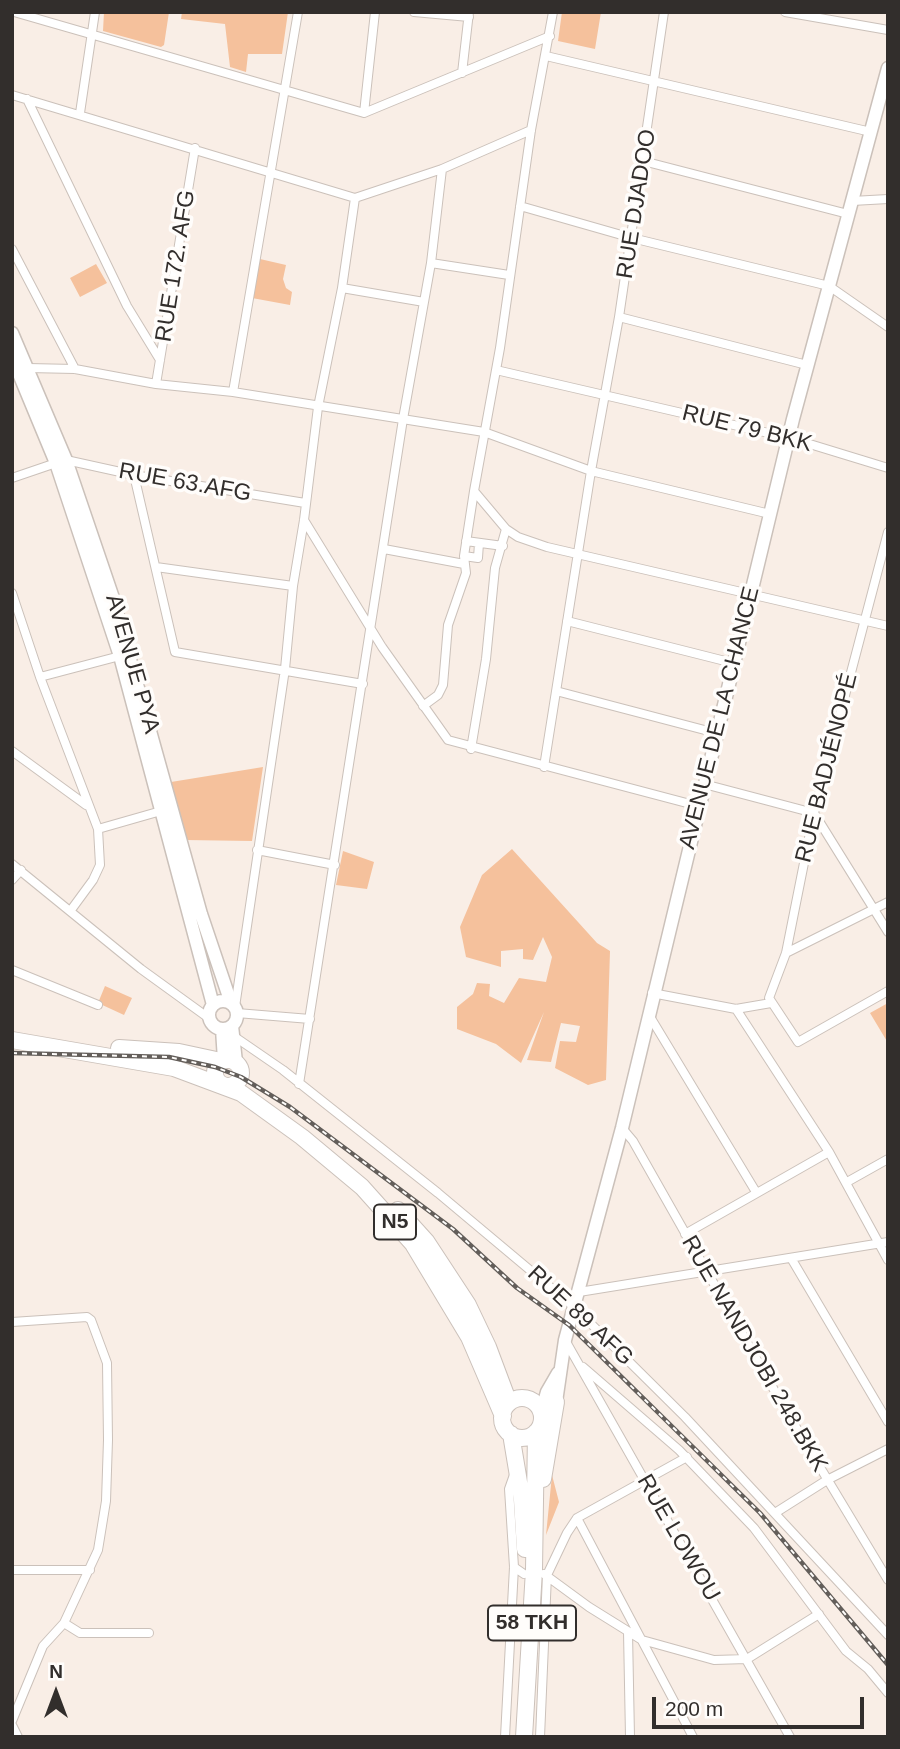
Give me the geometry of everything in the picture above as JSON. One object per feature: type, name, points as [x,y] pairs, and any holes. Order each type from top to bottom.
[{"type":"highway","points":[[12,1031],[123,1049],[179,1052],[227,1061],[241,1069],[239,1080],[231,1086],[221,1084],[215,1075],[227,1061]]},
{"type":"highway","name":"N5","points":[[12,1040],[149,1062],[221,1084],[241,1093],[302,1137],[362,1187],[405,1234],[444,1291],[506,1409]]},
{"type":"highway","points":[[239,1080],[306,1127],[348,1163],[426,1241],[468,1305],[488,1347],[506,1409],[516,1468]]},
{"type":"highway","points":[[506,1409],[528,1399],[534,1401],[540,1422],[536,1509]]},
{"type":"highway","points":[[536,1509],[556,1402]]},
{"type":"highway","points":[[510,1434],[524,1437],[540,1422]]},
{"type":"highway","name":"58 TKH","points":[[516,1468],[530,1572],[524,1737]]},
{"type":"highway","name":"58 TKH","points":[[516,1737],[536,1509]]},
{"type":"main road","name":"AVENUE DE LA CHANCE","points":[[540,1422],[556,1402],[565,1339],[622,1128],[652,993],[807,365],[888,68]]},
{"type":"main road","name":"AVENUE PYA","points":[[12,333],[113,598],[201,914],[234,1008]]},
{"type":"main road","name":"AVENUE PYA","points":[[12,357],[24,369]]},
{"type":"main road","name":"AVENUE PYA","points":[[61,462],[120,656],[161,811],[208,1011]]},
{"type":"main road","points":[[227,1061],[234,1008],[223,1001],[208,1011],[230,1031]]},
{"type":"main road","name":"AVENUE DE LA CHANCE","points":[[540,1422],[547,1392],[561,1370]]},
{"type":"street","points":[[80,113],[95,12]]},
{"type":"street","points":[[233,392],[298,12]]},
{"type":"street","points":[[364,113],[375,12]]},
{"type":"street","points":[[414,12],[469,14],[462,73]]},
{"type":"street","points":[[423,706],[438,695],[443,685],[448,625],[462,592],[466,573],[466,541],[496,370],[531,130],[547,56],[553,12]]},
{"type":"street","name":"RUE DJADOO","points":[[544,767],[591,471],[632,238],[664,12]]},
{"type":"street","points":[[786,12],[888,30]]},
{"type":"street","points":[[16,13],[364,113],[550,36]]},
{"type":"street","points":[[547,56],[870,132]]},
{"type":"street","points":[[12,95],[80,113],[355,198],[442,169],[531,130]]},
{"type":"street","points":[[27,99],[127,306],[160,360]]},
{"type":"street","name":"RUE 172. AFG","points":[[156,384],[195,148]]},
{"type":"street","points":[[643,161],[850,207],[888,199]]},
{"type":"street","points":[[299,1083],[370,627],[431,263],[442,169]]},
{"type":"street","points":[[310,1019],[234,1008],[285,669],[293,586],[318,407],[342,288],[355,198]]},
{"type":"street","points":[[520,206],[632,238],[829,286],[888,327]]},
{"type":"street","points":[[12,249],[75,369]]},
{"type":"street","points":[[431,263],[509,275]]},
{"type":"street","points":[[342,288],[424,302]]},
{"type":"street","points":[[619,317],[807,365]]},
{"type":"street","points":[[24,369],[75,369],[156,384],[233,392],[484,432],[591,471],[770,514]]},
{"type":"street","name":"RUE 79 BKK","points":[[496,370],[790,438],[888,468]]},
{"type":"street","points":[[12,478],[61,462]]},
{"type":"street","name":"RUE 63.AFG","points":[[61,462],[305,503]]},
{"type":"street","points":[[134,475],[175,652],[363,684]]},
{"type":"street","points":[[474,491],[506,529],[518,537],[578,554],[751,592],[888,626]]},
{"type":"street","points":[[304,520],[370,627],[448,740],[471,749],[698,806]]},
{"type":"street","points":[[471,749],[486,659],[495,568],[506,529]]},
{"type":"street","name":"RUE BADJÉNOPÉ","points":[[771,1003],[769,998],[786,953],[814,813],[888,532]]},
{"type":"street","points":[[466,541],[503,546]]},
{"type":"street","points":[[384,549],[464,560],[478,558],[480,543]]},
{"type":"street","points":[[156,567],[293,586]]},
{"type":"street","points":[[12,593],[86,805],[98,829],[100,865],[93,880],[71,910]]},
{"type":"street","points":[[567,621],[733,663]]},
{"type":"street","points":[[40,677],[120,656]]},
{"type":"street","points":[[556,691],[716,733]]},
{"type":"street","points":[[12,751],[86,805]]},
{"type":"street","points":[[704,784],[814,813],[888,932]]},
{"type":"street","points":[[98,829],[161,811]]},
{"type":"street","points":[[257,850],[335,865]]},
{"type":"street","points":[[12,864],[141,969],[208,1011]]},
{"type":"street","points":[[12,880],[21,870]]},
{"type":"street","points":[[786,953],[888,901]]},
{"type":"street","points":[[12,970],[98,1005]]},
{"type":"street","points":[[652,993],[736,1009],[771,1003],[797,1042],[888,991]]},
{"type":"street","points":[[736,1009],[884,1242],[888,1260]]},
{"type":"street","points":[[648,1012],[756,1192]]},
{"type":"street","name":"RUE 89 AFG","points":[[230,1031],[299,1083],[574,1307],[685,1417],[888,1635]]},
{"type":"street","name":"RUE NANDJOBI 248.BKK","points":[[622,1128],[633,1140],[827,1480],[888,1580]]},
{"type":"street","points":[[685,1234],[829,1152]]},
{"type":"street","points":[[847,1182],[888,1159]]},
{"type":"street","points":[[579,1292],[884,1242]]},
{"type":"street","points":[[791,1258],[888,1422]]},
{"type":"street","points":[[12,1322],[87,1317],[97,1328],[107,1363],[108,1440],[103,1531],[90,1570],[64,1623],[43,1646],[12,1723],[18,1737]]},
{"type":"street","name":"RUE LOWOU","points":[[565,1339],[790,1737]]},
{"type":"street","points":[[579,1365],[622,1398],[687,1457],[754,1528],[846,1651],[868,1669],[888,1693]]},
{"type":"street","points":[[775,1513],[827,1480],[888,1449]]},
{"type":"street","points":[[505,1737],[530,1572],[577,1518],[687,1457]]},
{"type":"street","points":[[516,1468],[509,1489],[530,1572],[540,1737]]},
{"type":"street","points":[[577,1518],[693,1737]]},
{"type":"street","points":[[12,1570],[90,1570]]},
{"type":"street","points":[[530,1572],[642,1640],[714,1660],[747,1659],[819,1614]]},
{"type":"street","points":[[64,1623],[80,1633],[149,1633]]},
{"type":"street","points":[[628,1632],[630,1737]]},
{"type":"shaded area","points":[[104,12],[169,12],[164,45],[161,47],[103,31]]},
{"type":"shaded area","points":[[182,12],[288,12],[282,54],[248,54],[246,72],[230,67],[225,24],[181,19]]},
{"type":"shaded area","points":[[562,12],[601,12],[595,49],[558,41]]},
{"type":"shaded area","points":[[260,259],[286,265],[283,279],[286,288],[292,292],[290,305],[252,298]]},
{"type":"shaded area","points":[[96,264],[107,283],[80,297],[70,278]]},
{"type":"shaded area","points":[[263,767],[252,841],[185,840],[171,782]]},
{"type":"shaded area","points":[[512,849],[597,943],[610,951],[606,1080],[588,1085],[555,1068],[560,1041],[576,1042],[580,1026],[561,1023],[551,1062],[527,1060],[544,1012],[521,1063],[496,1044],[457,1029],[457,1007],[473,994],[477,983],[490,984],[489,996],[504,1003],[519,978],[546,982],[552,957],[543,937],[533,960],[523,959],[523,949],[501,951],[501,967],[466,957],[460,927],[482,875]]},
{"type":"shaded area","points":[[343,851],[374,862],[367,889],[336,885]]},
{"type":"shaded area","points":[[105,986],[132,998],[124,1015],[98,1003]]},
{"type":"shaded area","points":[[888,1003],[888,1043],[870,1013]]},
{"type":"shaded area","points":[[552,1475],[559,1502],[546,1535]]},
{"type":"railway","points":[[12,1053],[169,1057],[215,1067],[241,1077],[290,1107],[453,1229],[517,1288],[569,1325],[760,1513],[888,1665]]}]
